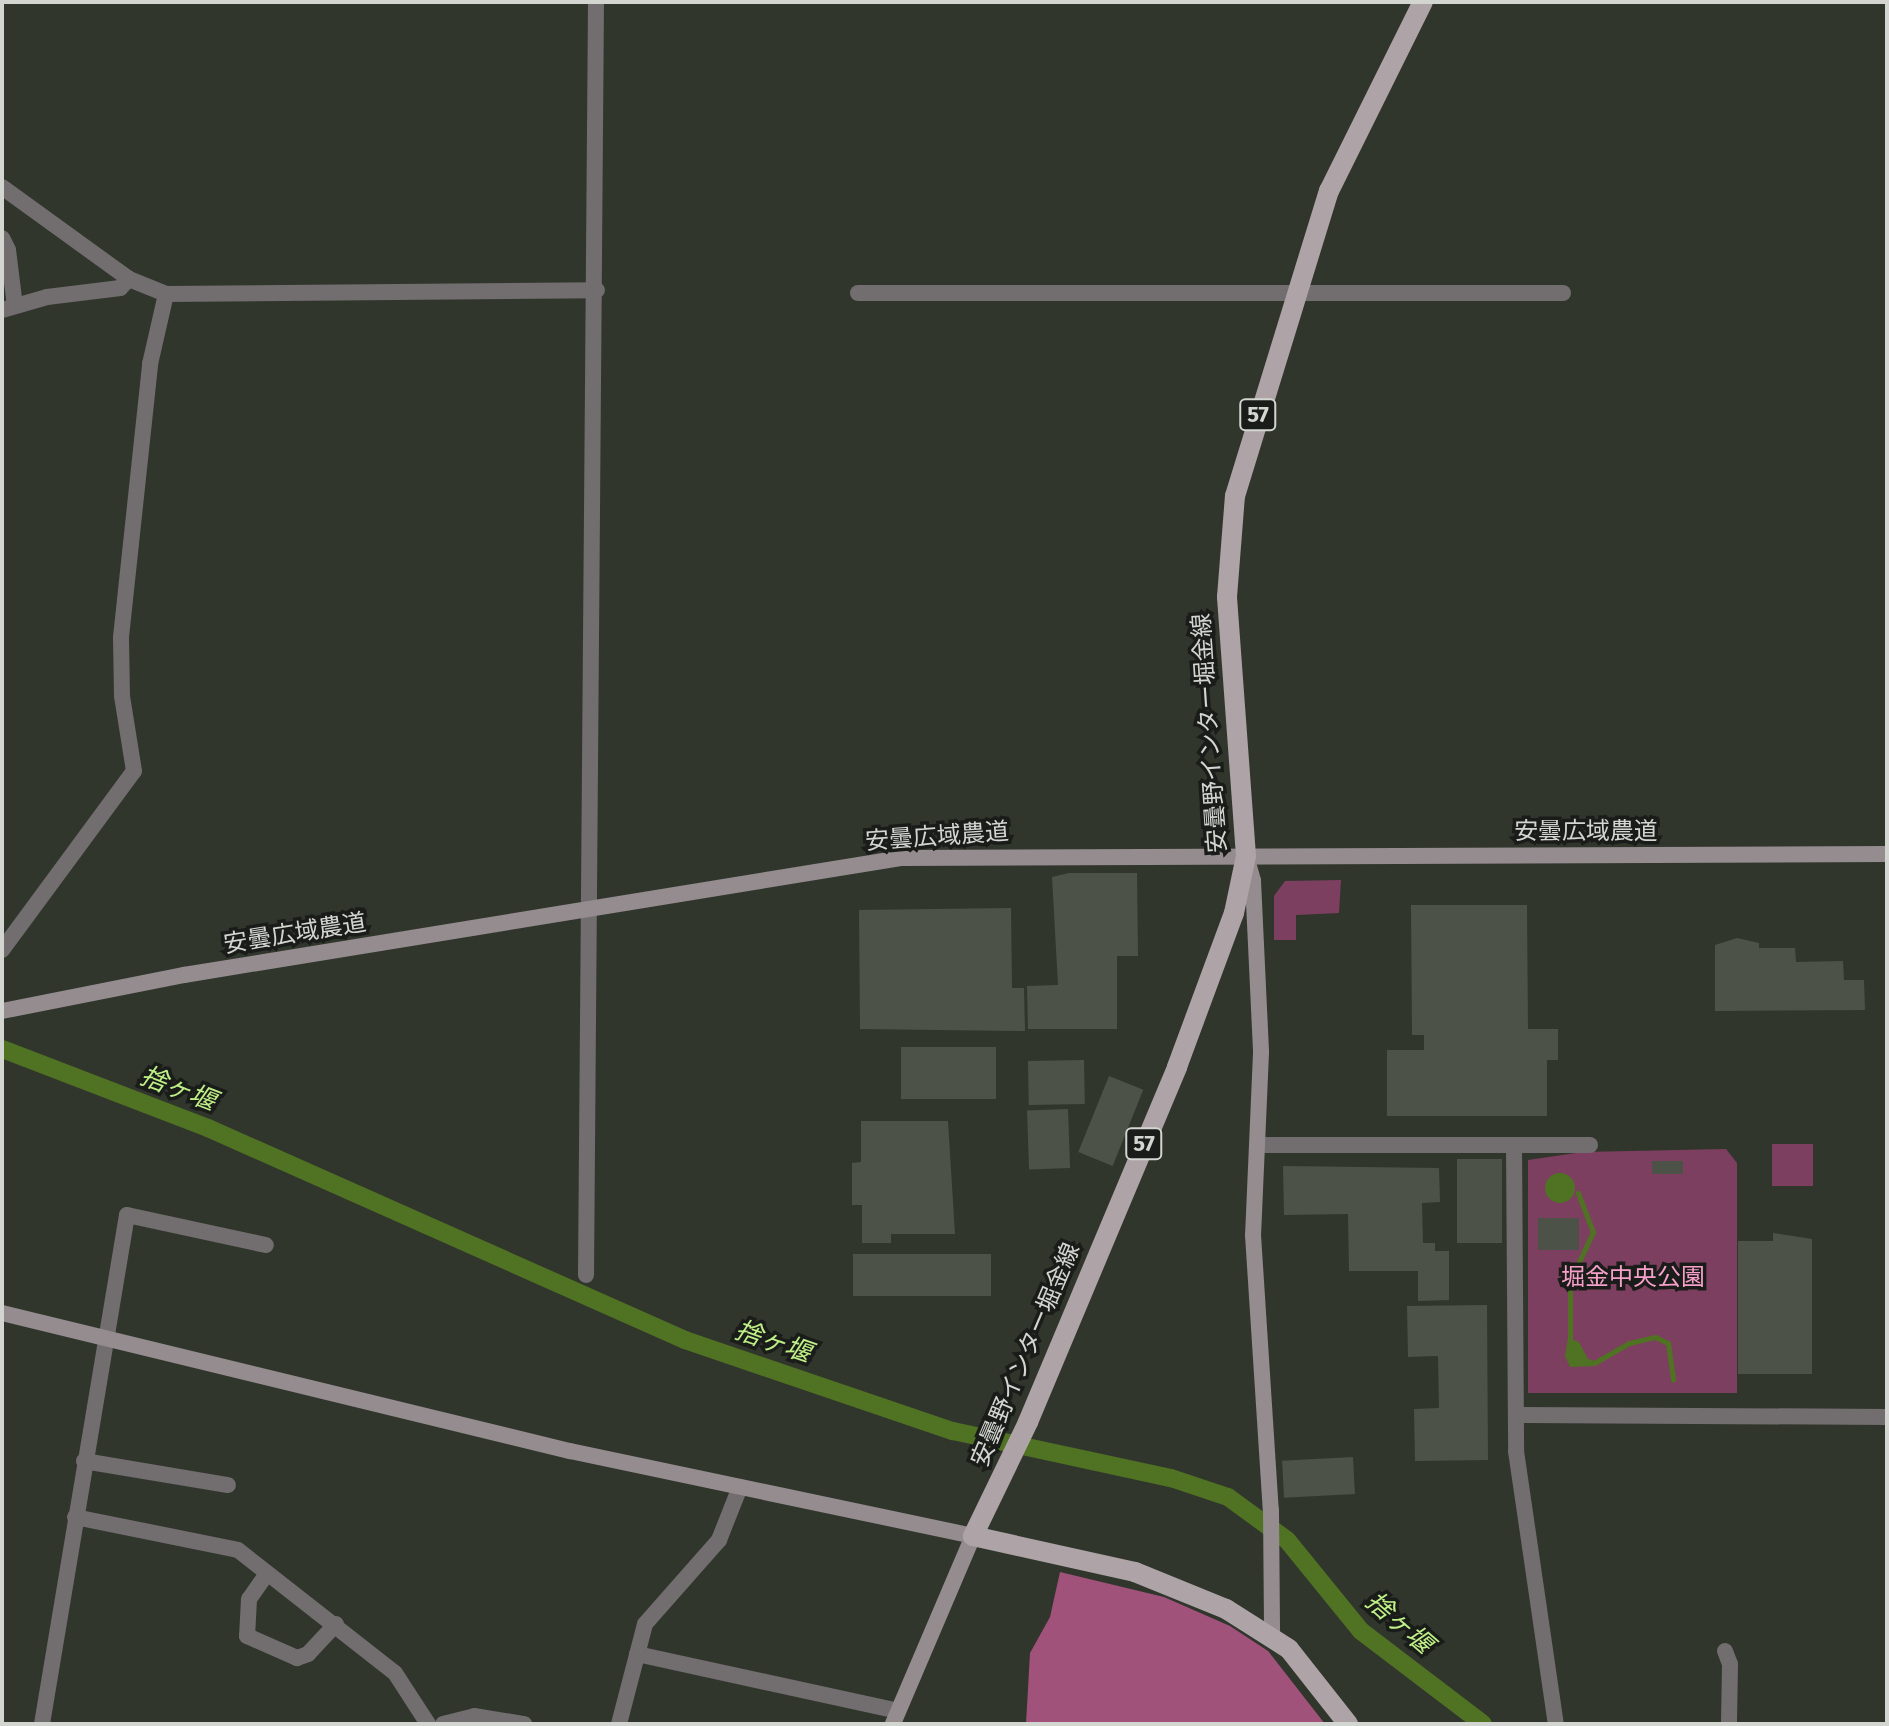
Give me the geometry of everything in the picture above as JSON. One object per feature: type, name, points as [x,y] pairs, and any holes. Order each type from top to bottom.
[{"type":"main road","name":"安曇野インター堀金線","points":[[973,1536],[1025,1428],[1210,985],[1234,913],[1246,856],[1231,703],[1228,550],[1235,496],[1329,191],[1423,2]]},
{"type":"main road","points":[[973,1536],[1170,1584],[1272,1636],[1289,1649],[1348,1724]]},
{"type":"street","points":[[586,1275],[597,290],[596,2]]},
{"type":"street","points":[[2,187],[129,279],[166,294],[597,290]]},
{"type":"street","points":[[2,238],[9,308],[120,288],[129,279]]},
{"type":"street","points":[[858,293],[1563,293]]},
{"type":"street","points":[[2,950],[134,771],[122,696],[121,637],[150,364],[166,294]]},
{"type":"street","name":"安曇広域農道","points":[[2,1011],[184,975],[590,912],[901,858],[1887,854]]},
{"type":"street","points":[[1246,856],[1253,881],[1257,959],[1260,1145],[1253,1235],[1271,1510],[1272,1636]]},
{"type":"street","points":[[1260,1145],[1590,1145]]},
{"type":"street","points":[[1514,1146],[1516,1451],[1556,1724]]},
{"type":"street","points":[[42,1724],[104,1338],[127,1215],[266,1245]]},
{"type":"street","points":[[2,1313],[740,1487],[973,1536],[896,1717],[637,1654]]},
{"type":"street","points":[[1516,1415],[1887,1417]]},
{"type":"street","points":[[84,1461],[228,1485]]},
{"type":"street","points":[[619,1724],[637,1654],[654,1609],[719,1540],[740,1487]]},
{"type":"street","points":[[75,1517],[238,1550],[266,1575],[336,1624],[395,1673],[428,1724]]},
{"type":"street","points":[[266,1575],[249,1599],[247,1636],[297,1658],[308,1654],[336,1624]]},
{"type":"street","points":[[1725,1651],[1730,1664],[1729,1724]]},
{"type":"street","points":[[443,1724],[474,1716],[524,1724]]},
{"type":"green space","points":[[1341,880],[1339,913],[1296,915],[1296,940],[1274,940],[1274,896],[1285,881]]},
{"type":"green space","points":[[1772,1144],[1813,1144],[1813,1186],[1772,1186]]},
{"type":"green space","name":"堀金中央公園","points":[[1726,1149],[1737,1163],[1737,1393],[1528,1393],[1528,1160],[1583,1152]]},
{"type":"shaded area","points":[[1560,1173],[1571,1177],[1575,1188],[1571,1199],[1560,1203],[1549,1199],[1545,1188],[1549,1177]]},
{"type":"shaded area","points":[[1568,1338],[1579,1342],[1588,1359],[1599,1362],[1596,1366],[1570,1367],[1565,1356]]},
{"type":"shaded area","points":[[1060,1572],[1164,1597],[1230,1626],[1268,1651],[1325,1724],[1026,1724],[1030,1653],[1050,1617]]},
{"type":"building","points":[[1069,873],[1137,873],[1138,956],[1117,956],[1117,1029],[1028,1029],[1027,986],[1058,985],[1052,877]]},
{"type":"building","points":[[1411,905],[1527,905],[1528,1029],[1558,1029],[1558,1060],[1547,1060],[1547,1116],[1387,1116],[1387,1050],[1424,1050],[1424,1035],[1412,1035]]},
{"type":"building","points":[[1011,908],[1012,988],[1024,988],[1025,1031],[860,1029],[859,910]]},
{"type":"building","points":[[1737,938],[1759,943],[1759,948],[1795,948],[1796,962],[1843,961],[1844,980],[1864,980],[1865,1010],[1715,1011],[1715,945]]},
{"type":"building","points":[[901,1047],[996,1047],[996,1099],[901,1099]]},
{"type":"building","points":[[1084,1060],[1085,1104],[1029,1105],[1028,1061]]},
{"type":"building","points":[[1109,1076],[1143,1090],[1113,1166],[1078,1152]]},
{"type":"building","points":[[1068,1109],[1070,1168],[1029,1169],[1027,1110]]},
{"type":"building","points":[[861,1121],[948,1121],[955,1234],[891,1234],[891,1243],[862,1243],[862,1205],[852,1205],[852,1163],[861,1162]]},
{"type":"building","points":[[1457,1159],[1502,1159],[1502,1243],[1457,1243]]},
{"type":"building","points":[[1652,1161],[1683,1161],[1683,1174],[1652,1174]]},
{"type":"building","points":[[1283,1166],[1439,1168],[1440,1202],[1422,1203],[1423,1243],[1435,1243],[1435,1251],[1449,1251],[1449,1300],[1418,1301],[1418,1271],[1349,1271],[1348,1214],[1284,1215]]},
{"type":"building","points":[[1538,1218],[1579,1218],[1579,1250],[1538,1250]]},
{"type":"building","points":[[1773,1233],[1812,1239],[1812,1374],[1738,1374],[1738,1241],[1773,1241]]},
{"type":"building","points":[[853,1254],[991,1254],[991,1296],[853,1296]]},
{"type":"building","points":[[1487,1305],[1488,1460],[1415,1461],[1414,1409],[1439,1408],[1438,1356],[1408,1357],[1407,1306]]},
{"type":"building","points":[[1353,1457],[1355,1494],[1284,1498],[1282,1461]]},
{"type":"waterway","name":"捨ヶ堰","points":[[2,1049],[208,1128],[685,1340],[953,1431],[1171,1478],[1228,1497],[1287,1540],[1361,1631],[1483,1724]]},
{"type":"waterway","points":[[1570,1342],[1570,1281],[1593,1232],[1578,1193]]},
{"type":"waterway","points":[[1596,1362],[1629,1343],[1655,1337],[1668,1343],[1673,1380]]}]
